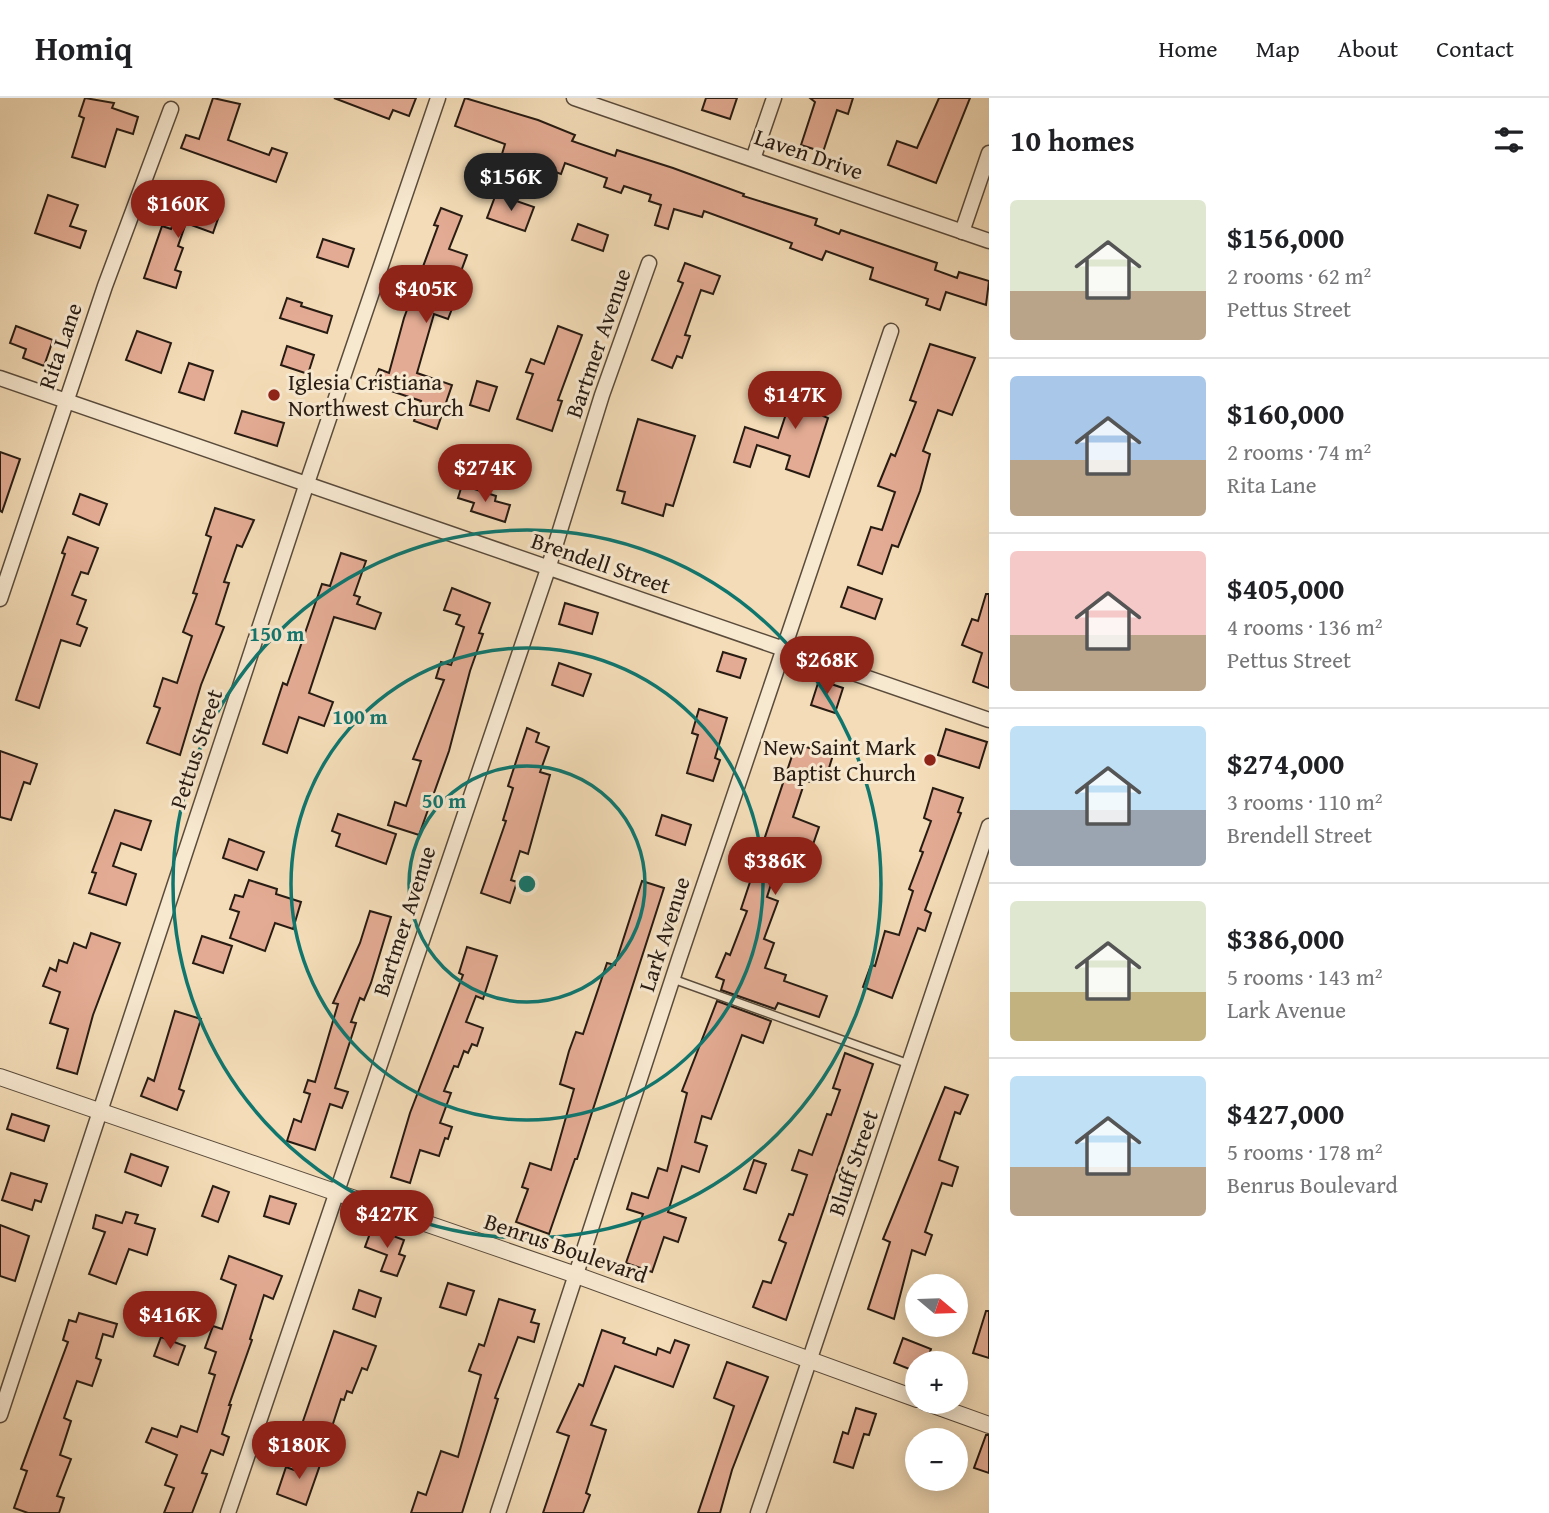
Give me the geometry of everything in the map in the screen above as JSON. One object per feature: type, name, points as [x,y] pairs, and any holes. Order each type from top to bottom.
[{"type":"street","name":"Pettus Street","points":[[0,1415],[306,486],[438,98]]},
{"type":"street","name":"Laven Drive","points":[[574,98],[989,241]]},
{"type":"street","points":[[753,159],[774,98]]},
{"type":"street","name":"Rita Lane","points":[[0,599],[105,286],[171,109]]},
{"type":"street","points":[[962,232],[989,153]]},
{"type":"street","name":"Bartmer Avenue","points":[[228,1513],[339,1192],[548,569],[602,394],[649,263]]},
{"type":"street","name":"Lark Avenue","points":[[498,1513],[673,979],[891,331]]},
{"type":"street","name":"Brendell Street","points":[[0,378],[989,720]]},
{"type":"street","name":"Bluff Street","points":[[758,1513],[989,826]]},
{"type":"street","name":"Benrus Boulevard","points":[[0,1077],[576,1275],[905,1394]]},
{"type":"street","points":[[958,1414],[989,1425]]},
{"type":"lane","points":[[673,979],[910,1064]]},
{"type":"building","points":[[85,98],[114,103],[112,108],[138,117],[133,134],[117,129],[105,167],[72,157],[84,118],[79,116]]},
{"type":"building","points":[[213,98],[240,104],[228,140],[269,155],[272,148],[287,153],[276,182],[181,148],[186,135],[199,139]]},
{"type":"building","points":[[334,98],[416,98],[409,116],[393,110],[389,119]]},
{"type":"building","points":[[465,98],[538,120],[575,135],[572,141],[615,156],[617,150],[673,168],[744,194],[743,196],[817,219],[815,225],[839,234],[841,230],[937,263],[935,270],[957,278],[959,272],[989,281],[986,305],[946,292],[940,310],[926,305],[928,299],[870,279],[873,268],[826,251],[822,260],[790,248],[792,243],[704,211],[702,217],[674,209],[668,229],[655,225],[661,205],[649,201],[651,195],[624,186],[621,193],[604,187],[607,178],[565,163],[561,174],[502,154],[505,144],[455,126]]},
{"type":"building","points":[[706,98],[737,98],[730,119],[702,110]]},
{"type":"building","points":[[810,98],[853,98],[848,114],[837,110],[823,152],[801,145],[815,102]]},
{"type":"building","points":[[939,98],[970,98],[936,183],[888,165],[897,141],[917,148]]},
{"type":"building","points":[[496,194],[534,207],[525,231],[487,218]]},
{"type":"building","points":[[48,195],[78,205],[70,226],[86,231],[80,248],[35,233]]},
{"type":"building","points":[[183,196],[221,210],[213,233],[186,223],[178,246],[183,248],[175,270],[181,272],[176,288],[144,278],[162,226],[171,229]]},
{"type":"building","points":[[441,208],[462,216],[449,249],[467,255],[460,274],[454,272],[445,297],[455,301],[448,319],[434,314],[417,373],[452,385],[437,429],[414,421],[421,401],[373,385],[379,369],[389,373],[404,318],[438,226],[434,225]]},
{"type":"building","points":[[578,224],[608,235],[603,251],[572,240]]},
{"type":"building","points":[[323,239],[354,249],[348,267],[317,257]]},
{"type":"building","points":[[685,263],[720,276],[713,294],[701,290],[685,335],[690,336],[682,358],[677,356],[672,368],[652,360],[683,283],[678,281]]},
{"type":"building","points":[[287,298],[302,303],[301,306],[332,316],[327,333],[280,318]]},
{"type":"building","points":[[16,326],[53,340],[44,366],[23,358],[26,349],[10,343]]},
{"type":"building","points":[[558,326],[582,335],[558,400],[562,401],[552,431],[517,419],[533,374],[526,372],[531,359],[544,364]]},
{"type":"building","points":[[137,331],[171,343],[161,373],[126,360]]},
{"type":"building","points":[[930,344],[975,358],[952,415],[938,410],[923,451],[930,454],[920,491],[898,547],[892,545],[882,574],[858,565],[871,527],[882,530],[895,492],[878,486],[891,454],[895,456],[916,402],[910,400]]},
{"type":"building","points":[[287,346],[314,355],[308,374],[281,365]]},
{"type":"building","points":[[189,363],[213,371],[204,400],[179,392]]},
{"type":"building","points":[[814,373],[836,381],[823,416],[828,418],[809,477],[786,469],[790,456],[757,445],[750,467],[734,462],[745,427],[778,438],[789,405],[801,409]]},
{"type":"building","points":[[477,381],[497,387],[489,411],[470,405]]},
{"type":"building","points":[[242,411],[284,423],[277,446],[235,433]]},
{"type":"building","points":[[638,419],[695,436],[673,506],[666,504],[663,516],[622,503],[625,492],[617,490]]},
{"type":"building","points":[[0,452],[20,459],[2,512],[0,511]]},
{"type":"building","points":[[462,485],[496,496],[495,501],[510,505],[505,522],[471,511],[474,503],[458,498]]},
{"type":"building","points":[[80,494],[107,504],[99,525],[73,514]]},
{"type":"building","points":[[215,508],[254,520],[242,547],[237,545],[224,582],[229,583],[216,624],[224,627],[201,685],[180,755],[147,743],[160,708],[154,706],[163,678],[177,683],[192,636],[183,632],[197,594],[193,593],[211,537],[206,535]]},
{"type":"building","points":[[68,537],[98,548],[88,574],[81,572],[72,595],[86,600],[77,624],[87,628],[80,646],[61,640],[39,708],[16,700],[65,554],[62,553]]},
{"type":"building","points":[[341,553],[366,561],[354,595],[360,597],[357,604],[381,613],[375,629],[334,617],[309,693],[333,702],[324,726],[299,717],[287,753],[263,744],[283,683],[287,685],[322,584],[330,586]]},
{"type":"building","points":[[848,587],[882,599],[875,619],[841,607]]},
{"type":"building","points":[[452,588],[490,603],[479,633],[483,634],[470,671],[449,751],[419,835],[388,825],[395,802],[406,806],[421,761],[413,759],[444,680],[436,678],[441,662],[451,665],[464,627],[456,624],[460,615],[444,610]]},
{"type":"building","points":[[986,594],[989,594],[989,688],[973,682],[982,653],[962,645],[972,619],[978,621]]},
{"type":"building","points":[[565,603],[598,613],[592,634],[559,624]]},
{"type":"building","points":[[723,652],[746,659],[740,678],[717,671]]},
{"type":"building","points":[[559,663],[591,674],[583,696],[552,685]]},
{"type":"building","points":[[819,680],[843,688],[835,713],[811,705]]},
{"type":"building","points":[[699,709],[727,718],[715,758],[720,760],[713,781],[687,773],[698,735],[692,733]]},
{"type":"building","points":[[527,728],[539,733],[536,742],[549,747],[540,772],[550,775],[528,854],[520,851],[511,880],[517,882],[510,903],[481,893],[506,821],[503,820],[513,788],[508,786]]},
{"type":"building","points":[[946,729],[987,742],[979,768],[938,755]]},
{"type":"building","points":[[796,744],[833,755],[825,781],[812,777],[811,782],[805,781],[793,817],[819,827],[809,856],[783,846],[767,897],[778,901],[764,939],[774,943],[765,968],[786,975],[784,981],[827,996],[819,1017],[778,1003],[775,1009],[721,990],[724,980],[716,977],[726,953],[730,955],[747,911],[741,909]]},
{"type":"building","points":[[0,751],[37,764],[30,784],[24,782],[11,820],[0,817]]},
{"type":"building","points":[[933,788],[963,798],[958,812],[961,813],[925,910],[931,913],[925,931],[918,928],[892,998],[863,987],[871,965],[875,966],[885,931],[899,935],[913,891],[909,889],[931,821],[924,818]]},
{"type":"building","points":[[115,810],[151,821],[141,850],[121,843],[113,866],[136,874],[126,905],[89,893],[96,873],[92,872]]},
{"type":"building","points":[[338,814],[396,834],[386,864],[336,846],[340,834],[332,831]]},
{"type":"building","points":[[662,815],[691,825],[685,845],[656,835]]},
{"type":"building","points":[[229,839],[264,852],[257,870],[223,858]]},
{"type":"building","points":[[249,880],[277,889],[276,894],[301,902],[293,929],[275,923],[265,951],[230,938],[239,912],[230,909],[235,895],[243,897]]},
{"type":"building","points":[[642,881],[664,888],[577,1159],[549,1234],[516,1222],[528,1189],[522,1187],[530,1163],[551,1170],[574,1089],[560,1084],[569,1051],[576,1032],[583,1034],[607,963],[615,965]]},
{"type":"building","points":[[370,911],[391,917],[371,983],[364,1000],[360,998],[351,1022],[356,1023],[335,1088],[348,1092],[342,1108],[330,1104],[315,1150],[287,1141],[294,1119],[301,1122],[310,1094],[304,1092],[308,1080],[315,1082],[338,1004],[333,1003],[360,943]]},
{"type":"building","points":[[91,933],[120,943],[93,1015],[77,1074],[57,1068],[68,1029],[50,1023],[60,992],[43,986],[50,968],[56,971],[59,960],[67,963],[74,943],[86,948]]},
{"type":"building","points":[[202,936],[232,946],[223,973],[193,963]]},
{"type":"building","points":[[467,947],[497,956],[483,999],[476,996],[466,1022],[483,1028],[477,1046],[472,1044],[468,1053],[464,1051],[458,1067],[454,1066],[444,1091],[451,1093],[440,1123],[452,1127],[448,1139],[445,1138],[439,1156],[420,1150],[410,1183],[391,1177],[410,1113],[463,975],[459,973]]},
{"type":"building","points":[[717,1001],[771,1021],[763,1043],[742,1035],[711,1119],[702,1116],[695,1142],[707,1146],[699,1172],[682,1166],[668,1212],[686,1218],[678,1242],[664,1237],[652,1272],[626,1263],[643,1214],[627,1209],[632,1193],[648,1198],[658,1168],[667,1171],[687,1093],[682,1091]]},
{"type":"building","points":[[175,1011],[201,1019],[179,1089],[184,1091],[177,1110],[141,1096],[148,1078],[154,1081]]},
{"type":"building","points":[[845,1053],[873,1064],[786,1320],[753,1307],[763,1281],[771,1283],[786,1243],[779,1240],[789,1214],[793,1215],[807,1175],[792,1170],[799,1150],[812,1155],[827,1114],[831,1115],[840,1090],[833,1088]]},
{"type":"building","points":[[945,1087],[968,1095],[960,1114],[955,1112],[939,1160],[958,1167],[952,1186],[942,1183],[925,1232],[932,1235],[925,1255],[912,1250],[894,1319],[868,1309],[890,1242],[883,1239]]},
{"type":"building","points":[[12,1114],[49,1126],[44,1141],[7,1129]]},
{"type":"building","points":[[131,1154],[168,1167],[161,1186],[125,1172]]},
{"type":"building","points":[[754,1160],[766,1164],[756,1193],[744,1189]]},
{"type":"building","points":[[11,1173],[47,1184],[41,1202],[35,1200],[32,1210],[2,1200]]},
{"type":"building","points":[[213,1186],[229,1192],[218,1222],[202,1216]]},
{"type":"building","points":[[270,1196],[296,1204],[289,1224],[264,1216]]},
{"type":"building","points":[[126,1212],[138,1215],[135,1223],[155,1229],[147,1255],[129,1249],[116,1284],[89,1274],[105,1232],[93,1228],[96,1215],[122,1223]]},
{"type":"building","points":[[0,1225],[29,1236],[15,1281],[0,1276]]},
{"type":"building","points":[[372,1228],[404,1240],[399,1254],[405,1256],[397,1276],[381,1271],[387,1255],[365,1247]]},
{"type":"building","points":[[229,1256],[282,1276],[273,1299],[264,1295],[250,1339],[252,1340],[229,1405],[222,1434],[229,1437],[223,1455],[211,1450],[202,1473],[207,1474],[192,1513],[164,1513],[174,1488],[165,1485],[177,1455],[146,1442],[152,1428],[177,1437],[181,1426],[197,1432],[215,1375],[209,1373],[216,1352],[205,1348],[213,1326],[222,1329],[236,1285],[221,1279]]},
{"type":"building","points":[[448,1283],[474,1291],[466,1315],[440,1307]]},
{"type":"building","points":[[359,1290],[381,1298],[375,1317],[353,1309]]},
{"type":"building","points":[[499,1299],[535,1310],[531,1322],[539,1324],[534,1342],[518,1337],[495,1398],[498,1399],[462,1513],[411,1513],[418,1492],[426,1495],[441,1451],[458,1457],[481,1375],[469,1371],[479,1344],[484,1346]]},
{"type":"building","points":[[986,1311],[989,1311],[989,1358],[973,1353]]},
{"type":"building","points":[[79,1313],[117,1324],[113,1337],[103,1334],[96,1358],[101,1360],[92,1386],[77,1381],[64,1418],[71,1421],[60,1455],[71,1459],[57,1496],[64,1498],[59,1513],[28,1513],[14,1508],[27,1471],[21,1469],[68,1342],[63,1340],[69,1320],[76,1322]]},
{"type":"building","points":[[602,1330],[625,1338],[623,1343],[656,1355],[658,1348],[670,1353],[675,1340],[689,1345],[673,1387],[615,1366],[591,1425],[606,1430],[586,1493],[590,1495],[583,1513],[543,1513],[569,1436],[557,1432],[579,1384],[583,1386]]},
{"type":"building","points":[[334,1331],[376,1346],[367,1370],[362,1368],[352,1393],[347,1391],[344,1400],[341,1399],[330,1433],[302,1424]]},
{"type":"building","points":[[161,1337],[185,1346],[178,1365],[154,1356]]},
{"type":"building","points":[[903,1338],[931,1349],[905,1351],[905,1367],[894,1363]]},
{"type":"building","points":[[727,1362],[768,1377],[732,1470],[720,1513],[698,1513],[734,1406],[714,1398]]},
{"type":"building","points":[[856,1408],[876,1414],[869,1435],[864,1434],[853,1468],[834,1462],[843,1432],[848,1434]]},
{"type":"building","points":[[986,1435],[989,1435],[989,1473],[974,1468]]},
{"type":"building","points":[[298,1457],[320,1465],[306,1505],[277,1494],[286,1467],[294,1470]]},
{"type":"place","name":"Iglesia Cristiana Northwest Church","points":[[274,395]]},
{"type":"place","name":"New Saint Mark Baptist Church","points":[[930,760]]}]
